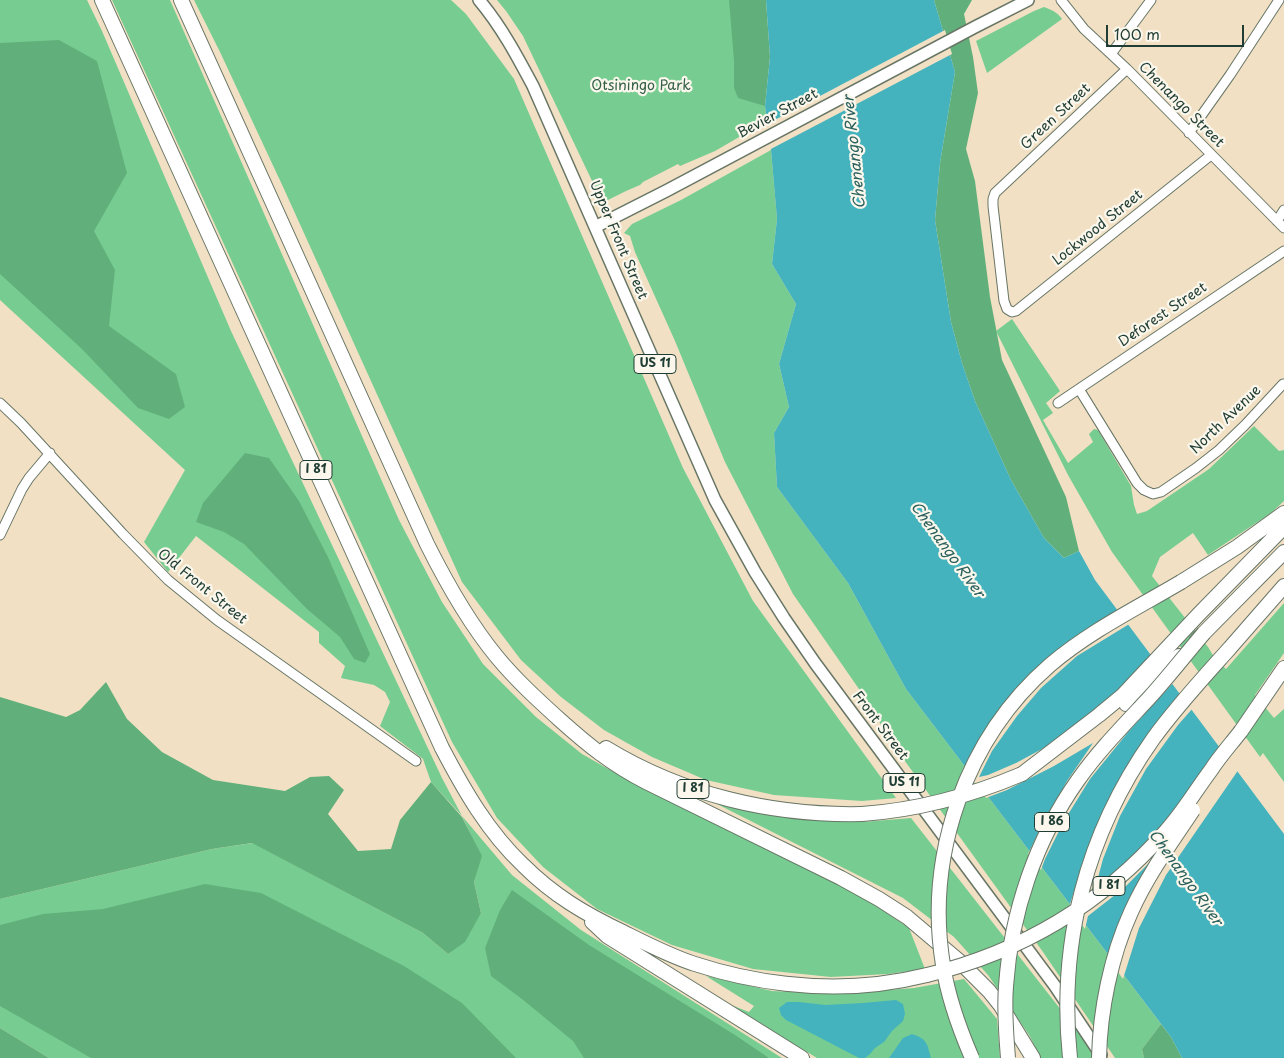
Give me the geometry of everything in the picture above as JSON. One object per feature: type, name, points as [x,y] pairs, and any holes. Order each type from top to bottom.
[{"type":"highway","name":"I 81","points":[[102,0],[442,748],[473,803],[499,838],[522,865],[576,908],[663,952],[695,964],[744,977],[793,984],[844,986],[877,984],[927,975],[978,961],[1032,937],[1068,917],[1138,861],[1180,814],[1210,770],[1241,731],[1284,668]]},
{"type":"highway","name":"I 81","points":[[181,0],[434,558],[459,604],[477,631],[508,670],[544,705],[612,752],[657,775],[688,787],[736,801],[778,810],[819,814],[862,814],[906,810],[980,791],[1022,774],[1056,755],[1102,724],[1207,630],[1284,552]]},
{"type":"highway","points":[[972,1058],[956,1018],[947,985],[940,946],[938,907],[947,836],[970,770],[985,743],[1003,715],[1025,689],[1049,666],[1077,644],[1237,547],[1284,513]]},
{"type":"highway","points":[[1022,774],[1122,696],[1284,527]]},
{"type":"highway","points":[[1070,1058],[1067,1013],[1069,956],[1084,880],[1100,836],[1123,786],[1153,739],[1176,708],[1284,586]]},
{"type":"highway","name":"I 86","points":[[1008,1058],[1006,987],[1011,946],[1021,900],[1044,838],[1069,793],[1092,761],[1207,630]]},
{"type":"highway","points":[[544,705],[593,749],[631,774],[841,878],[907,917],[958,960],[989,991],[1001,1006],[1033,1058]]},
{"type":"highway","points":[[1101,1058],[1103,1013],[1111,973],[1131,912],[1161,858],[1221,769],[1241,731]]},
{"type":"highway","points":[[576,908],[607,936],[802,1058]]},
{"type":"main road","name":"Upper Front Street","points":[[478,0],[510,44],[533,86],[715,500]]},
{"type":"main road","name":"Bevier Street","points":[[596,227],[1028,0]]},
{"type":"main road","name":"Front Street","points":[[715,500],[755,572],[810,656],[1055,986],[1101,1058]]},
{"type":"street","name":"Chenango Street","points":[[1061,0],[1084,29],[1127,69],[1284,228]]},
{"type":"street","points":[[1111,54],[1151,0]]},
{"type":"street","points":[[1189,133],[1279,0]]},
{"type":"street","name":"Green Street","points":[[1004,301],[993,199],[1004,184],[1127,69]]},
{"type":"street","name":"Lockwood Street","points":[[1004,301],[1007,309],[1012,312],[1016,311],[1211,155]]},
{"type":"street","points":[[1277,221],[1284,210]]},
{"type":"street","name":"Deforest Street","points":[[1058,403],[1284,251]]},
{"type":"street","name":"North Avenue","points":[[1079,389],[1137,483],[1144,490],[1153,494],[1161,492],[1219,450],[1284,385]]},
{"type":"street","name":"Old Front Street","points":[[0,403],[21,422],[136,549],[168,580],[217,620],[416,760]]},
{"type":"street","points":[[0,535],[22,489],[50,453]]},
{"type":"green space","points":[[0,0],[87,0],[231,331],[442,778],[462,816],[431,782],[423,759],[380,726],[390,702],[385,692],[374,685],[341,678],[345,666],[319,643],[319,632],[196,536],[168,572],[144,542],[185,470],[0,300]]},
{"type":"green space","points":[[112,0],[170,0],[399,520],[442,602],[483,664],[536,717],[582,754],[624,778],[866,899],[909,928],[925,969],[888,974],[831,977],[753,969],[672,945],[597,909],[543,867],[497,818],[452,742]]},
{"type":"green space","points":[[194,0],[451,0],[466,14],[514,79],[683,468],[753,601],[896,798],[862,801],[774,795],[706,780],[652,757],[604,730],[561,697],[521,660],[462,582],[284,189]]},
{"type":"green space","name":"Otsiningo Park","points":[[497,0],[766,0],[765,106],[767,121],[715,151],[680,166],[678,164],[602,203],[598,194],[594,193],[593,183],[523,36]]},
{"type":"green space","points":[[729,0],[766,0],[770,57],[765,106],[738,98],[734,88],[734,61]]},
{"type":"green space","points":[[934,0],[972,0],[964,14],[978,93],[966,149],[975,181],[990,297],[1002,360],[1066,497],[1079,551],[1064,558],[1044,538],[1011,480],[975,401],[951,322],[935,220],[940,163],[955,72]]},
{"type":"green space","points":[[1044,7],[1062,19],[987,73],[976,41]]},
{"type":"green space","points":[[59,40],[97,61],[127,173],[94,231],[115,270],[109,326],[176,374],[185,407],[169,419],[138,408],[82,349],[0,274],[0,43]]},
{"type":"green space","points":[[771,150],[777,219],[772,264],[796,304],[779,364],[789,407],[774,433],[777,487],[848,583],[906,689],[1161,1024],[1142,1049],[1144,1058],[1115,1058],[1043,952],[889,739],[868,702],[793,594],[725,462],[675,341],[635,252],[630,236],[624,233],[632,224],[681,200]]},
{"type":"green space","points":[[1012,319],[1060,391],[1046,403],[1053,413],[1043,420],[1068,463],[1093,442],[1089,434],[1094,429],[1098,430],[1131,486],[1137,514],[1147,511],[1209,469],[1254,426],[1279,451],[1284,450],[1284,501],[1271,513],[1208,555],[1193,533],[1160,557],[1152,576],[1214,657],[1226,669],[1284,603],[1284,653],[1255,695],[1274,718],[1284,709],[1284,782],[1263,753],[1260,757],[1112,552],[1068,475],[996,331]]},
{"type":"green space","points":[[245,453],[269,458],[299,501],[328,557],[370,654],[365,663],[354,659],[340,637],[307,609],[244,544],[224,532],[196,522],[203,503]]},
{"type":"green space","points":[[106,682],[127,719],[162,752],[213,780],[285,791],[310,777],[329,776],[344,790],[328,814],[358,851],[391,849],[400,820],[431,782],[462,817],[482,856],[474,882],[481,913],[465,942],[448,954],[423,933],[252,843],[212,849],[0,899],[0,697],[66,717],[80,710]]},
{"type":"green space","points":[[717,804],[782,817],[863,822],[911,818],[1086,1042],[1094,1058],[1041,1058],[1029,1035],[988,975],[954,937],[903,898]]},
{"type":"green space","points":[[462,816],[512,875],[581,930],[782,1058],[49,1058],[0,1028],[0,899],[212,849],[253,843],[423,933],[448,954],[481,913],[474,882],[481,856]]},
{"type":"green space","points":[[205,884],[261,893],[404,966],[462,1003],[516,1058],[91,1058],[0,1006],[0,925],[43,914],[103,909]]},
{"type":"green space","points":[[512,890],[589,945],[769,1058],[584,1058],[573,1041],[491,976],[485,948],[500,910]]},
{"type":"green space","points":[[706,976],[772,991],[835,994],[914,988],[964,979],[997,1019],[1000,1058],[817,1058],[726,1003],[749,1012],[754,1006]]},
{"type":"green space","points":[[1161,1024],[1171,1037],[1182,1058],[1144,1058],[1142,1049]]},
{"type":"green space","points":[[0,1028],[49,1058],[0,1058]]},
{"type":"water","name":"Chenango River","points":[[766,0],[934,0],[955,72],[940,163],[935,220],[951,322],[962,363],[975,401],[1011,480],[1044,538],[1064,558],[1079,551],[1095,580],[1284,834],[1284,1058],[1182,1058],[1171,1037],[906,689],[848,583],[777,487],[774,433],[789,407],[779,364],[796,304],[772,264],[777,219],[765,106],[770,57]]},
{"type":"water","points":[[896,1000],[903,1004],[905,1014],[903,1021],[884,1042],[865,1058],[859,1058],[786,1020],[781,1015],[779,1008],[787,1002],[825,1005]]},
{"type":"water","points":[[912,1034],[926,1042],[931,1058],[889,1058],[903,1038]]},
{"type":"pier","points":[[945,30],[952,54],[769,150],[765,125]]},
{"type":"pier","points":[[1120,609],[1131,623],[1077,656],[1041,688],[1017,716],[992,751],[979,777],[1016,763],[1082,724],[1117,695],[1155,656],[1174,682],[1129,731],[1090,779],[1064,821],[1041,870],[1028,854],[1067,781],[1093,743],[1054,766],[1007,790],[986,798],[964,769],[989,725],[1032,673],[1064,646]]},
{"type":"pier","points":[[1182,693],[1193,708],[1178,725],[1146,769],[1120,816],[1103,859],[1095,889],[1141,850],[1177,807],[1221,745],[1239,769],[1166,875],[1139,928],[1123,979],[1109,960],[1155,857],[1124,888],[1088,916],[1085,929],[1069,907],[1100,818],[1116,788]]}]
